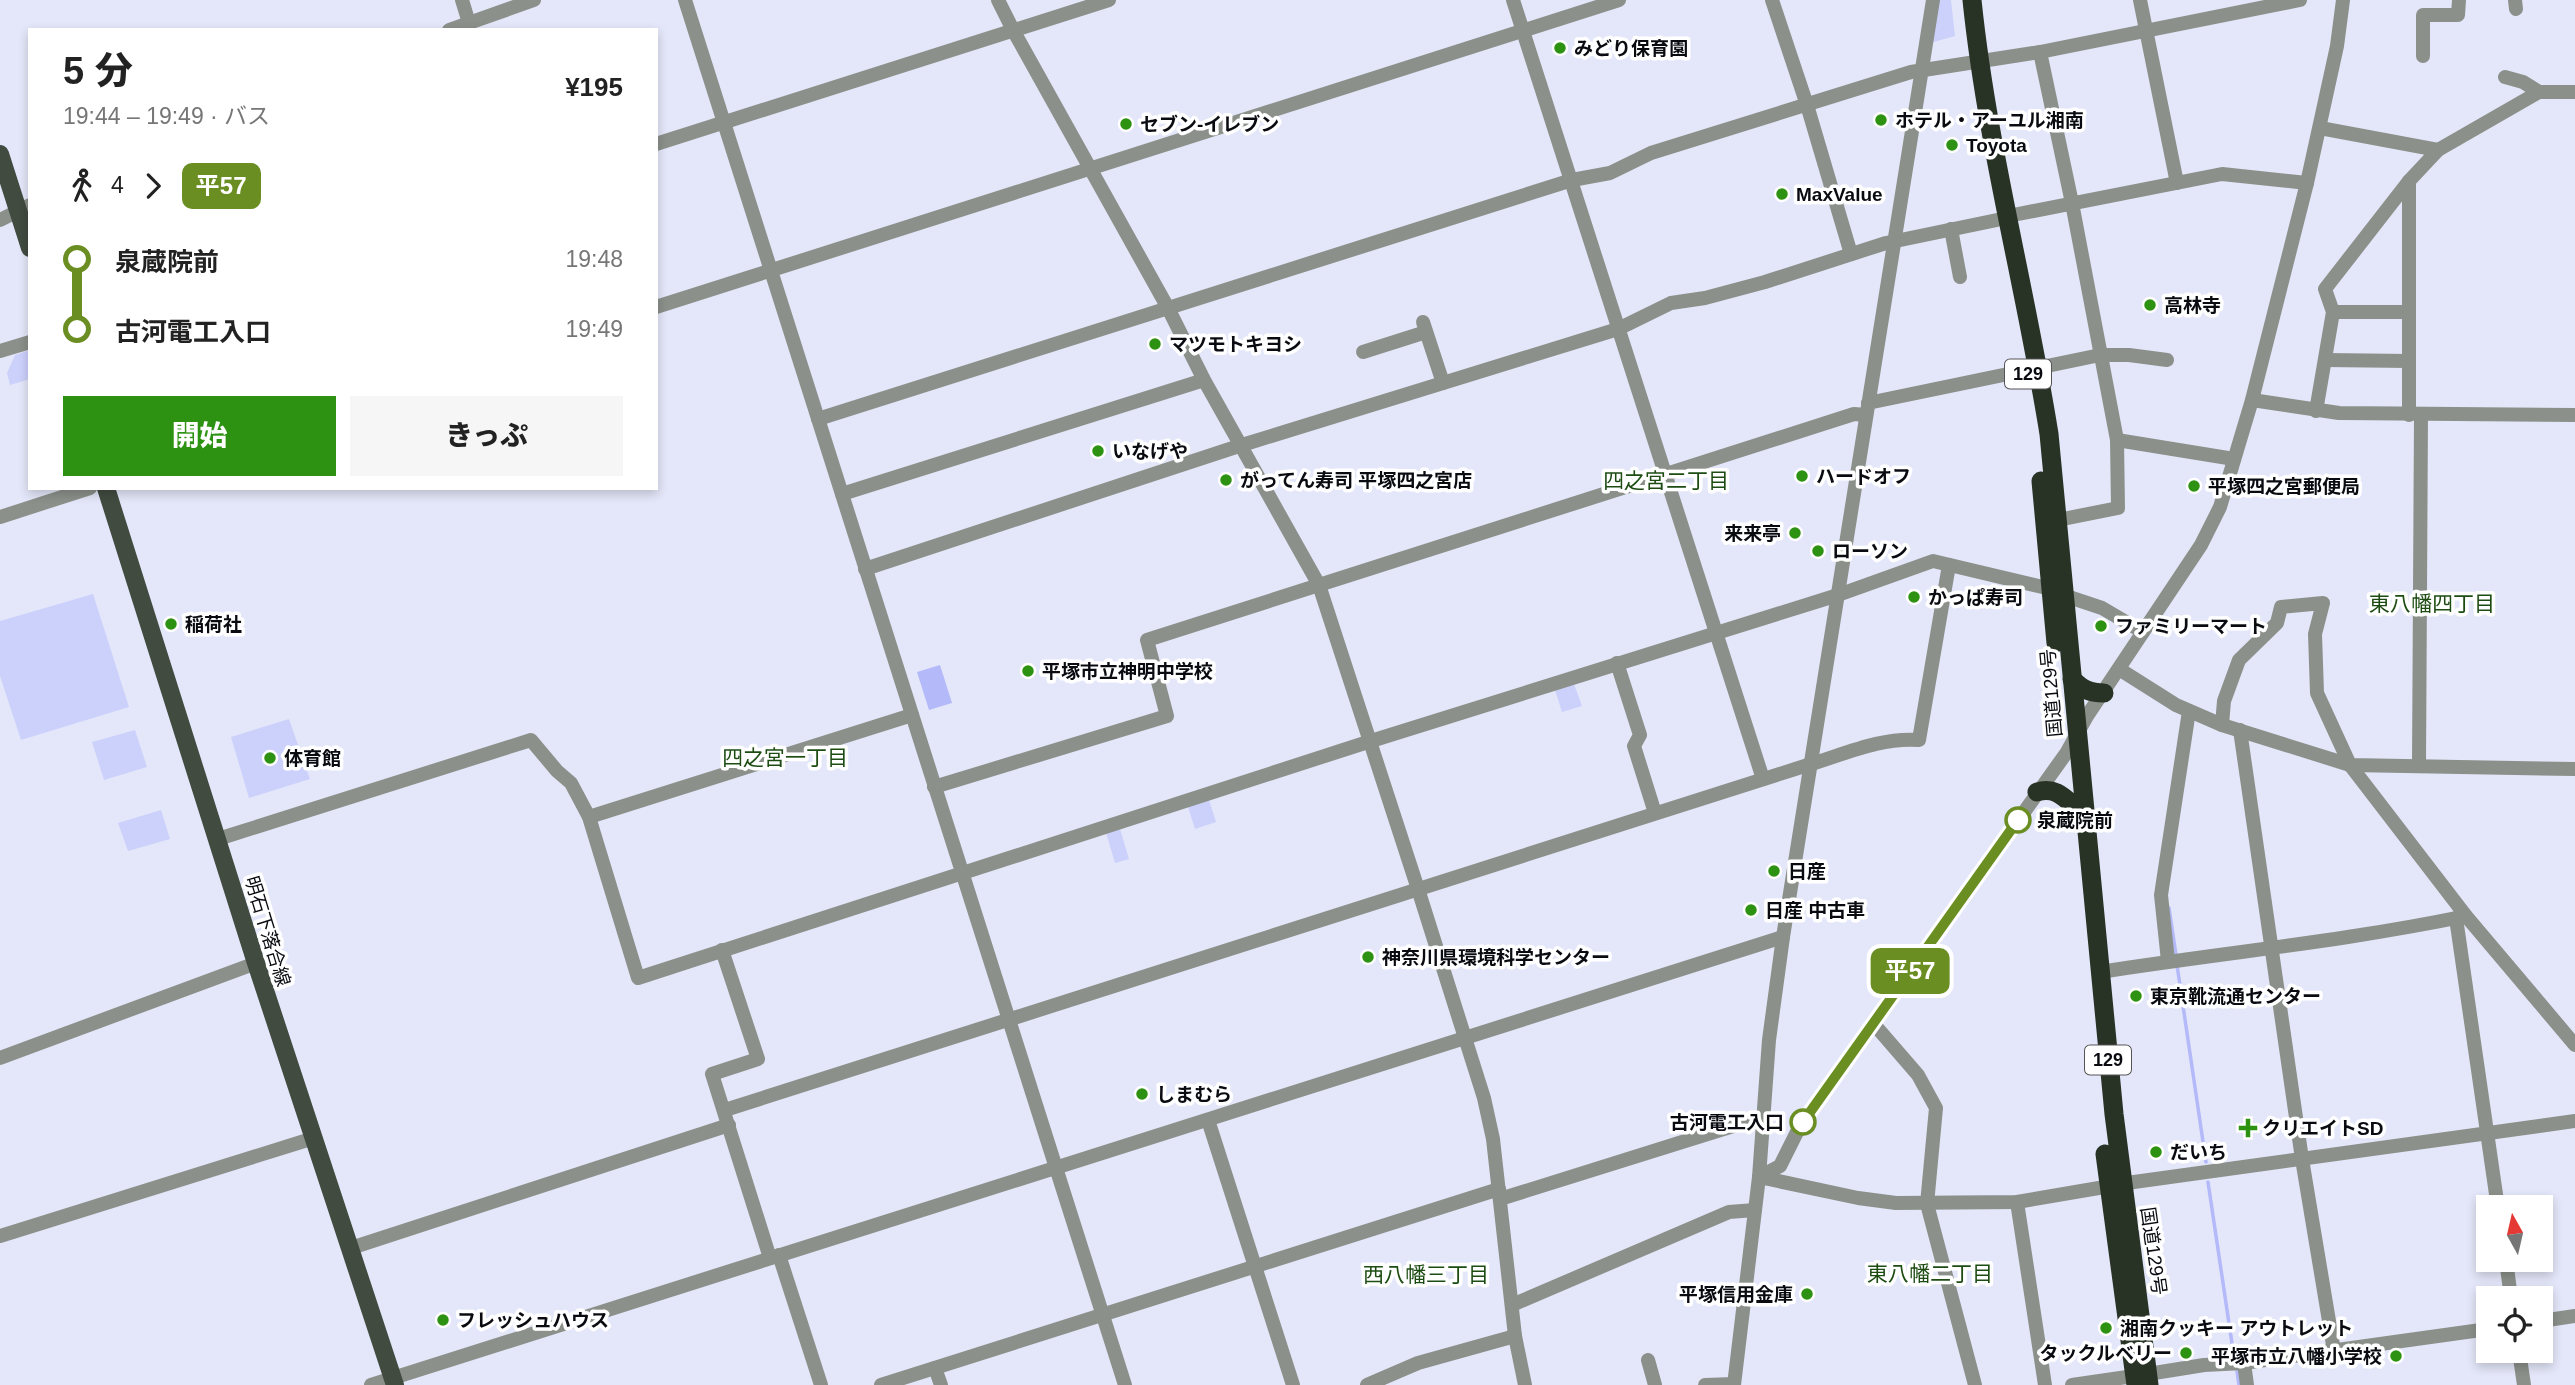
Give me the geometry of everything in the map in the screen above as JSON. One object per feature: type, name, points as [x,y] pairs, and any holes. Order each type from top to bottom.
[{"type":"highway","name":"国道129号","points":[[1960,0],[2033,369],[2049,434],[2058,520],[2067,751],[2088,987],[2142,1380]]},
{"type":"highway","name":"国道129号","points":[[1972,0],[1973,62]]},
{"type":"highway","name":"国道129号","points":[[2033,369],[2038,446],[2072,678],[2100,972],[2115,1185]]},
{"type":"highway","points":[[2072,678],[2081,689],[2091,693],[2104,693]]},
{"type":"highway","points":[[2037,792],[2053,790],[2073,805]]},
{"type":"main road","points":[[0,154],[24,208],[28,235]]},
{"type":"main road","name":"明石下落合線","points":[[107,490],[256,963],[394,1382]]},
{"type":"street","points":[[462,0],[468,23]]},
{"type":"street","points":[[454,28],[534,0]]},
{"type":"street","points":[[685,0],[1125,1385]]},
{"type":"street","points":[[998,0],[1168,308],[1204,380],[1319,585],[1419,888],[1466,1039],[1493,1139],[1515,1336],[1525,1385]]},
{"type":"street","points":[[658,144],[1109,0]]},
{"type":"street","points":[[1513,0],[1763,779]]},
{"type":"street","points":[[658,306],[1619,0]]},
{"type":"street","points":[[1772,0],[1807,105],[1851,254]]},
{"type":"street","points":[[1705,1385],[1734,1384],[1759,1177],[1769,1040],[1783,937],[1933,0]]},
{"type":"street","points":[[2140,0],[2177,183]]},
{"type":"street","points":[[818,419],[1572,180],[1609,173],[1651,153],[1923,70],[2040,52],[2300,0]]},
{"type":"street","points":[[1759,1177],[1780,1166],[1801,1124],[2067,751],[2201,545],[2220,507],[2252,400],[2307,183],[2337,46],[2343,0]]},
{"type":"street","points":[[2423,56],[2423,15],[2458,15],[2459,0]]},
{"type":"street","points":[[2040,52],[2117,440],[2118,508],[2058,520]]},
{"type":"street","points":[[2505,77],[2523,82],[2539,92]]},
{"type":"street","points":[[2316,411],[2333,312],[2325,289],[2409,181],[2438,150],[2539,92],[2575,92]]},
{"type":"street","points":[[2320,128],[2438,150]]},
{"type":"street","points":[[865,569],[1242,445],[1618,329],[1671,303],[1705,298],[1765,282],[1894,241],[2222,174],[2307,183]]},
{"type":"street","points":[[2409,181],[2409,361],[2415,415],[2419,766]]},
{"type":"street","points":[[0,220],[24,208]]},
{"type":"street","points":[[1951,229],[1960,277]]},
{"type":"street","points":[[2333,312],[2409,312]]},
{"type":"street","points":[[1363,352],[1425,327],[1443,383]]},
{"type":"street","points":[[0,351],[28,343]]},
{"type":"street","points":[[934,787],[1167,716],[1147,640],[1867,409],[2100,355],[2129,355],[2167,360]]},
{"type":"street","points":[[2325,360],[2409,361]]},
{"type":"street","points":[[842,494],[1204,380]]},
{"type":"street","points":[[2252,400],[2316,411],[2415,415],[2575,415]]},
{"type":"street","points":[[2117,440],[2234,459]]},
{"type":"street","points":[[0,517],[84,490]]},
{"type":"street","points":[[218,839],[531,740],[571,783],[589,817],[638,978],[1371,741],[1838,595],[1934,561],[2059,593],[2102,608],[2143,632]]},
{"type":"street","points":[[725,1110],[1885,741],[1901,738],[1919,740],[1949,565]]},
{"type":"street","points":[[2221,725],[2224,701],[2239,660],[2277,623],[2281,607],[2323,603],[2315,635],[2318,693],[2350,765],[2461,917],[2575,1045]]},
{"type":"street","points":[[1617,663],[1640,736],[1634,746],[1656,813]]},
{"type":"street","points":[[2119,669],[2189,711],[2221,725],[2350,765],[2575,769]]},
{"type":"street","points":[[2168,961],[2161,905],[2162,888],[2189,711]]},
{"type":"street","points":[[589,817],[912,715]]},
{"type":"street","points":[[2240,730],[2302,1159],[2334,1351]]},
{"type":"street","points":[[2100,972],[2272,948],[2461,917]]},
{"type":"street","points":[[2461,917],[2496,1195]]},
{"type":"street","points":[[371,1385],[394,1382],[775,1257],[1783,937]]},
{"type":"street","points":[[722,950],[758,1059],[712,1074],[821,1385]]},
{"type":"street","points":[[0,1058],[256,963]]},
{"type":"street","points":[[1873,1023],[1918,1075],[1936,1108],[1927,1203],[1975,1385]]},
{"type":"street","points":[[881,1385],[1255,1267],[1762,1117]]},
{"type":"street","points":[[1208,1120],[1293,1385]]},
{"type":"street","points":[[1759,1177],[1858,1198],[1896,1203],[2017,1202],[2115,1185],[2575,1121]]},
{"type":"street","points":[[351,1248],[729,1125]]},
{"type":"street","points":[[0,1236],[314,1138]]},
{"type":"street","points":[[2017,1202],[2045,1385]]},
{"type":"street","points":[[1512,1305],[1729,1212],[1755,1210]]},
{"type":"street","points":[[2553,1319],[2575,1316]]},
{"type":"street","points":[[2072,1385],[2142,1380],[2204,1365],[2244,1363],[2476,1331]]},
{"type":"street","points":[[1367,1385],[1418,1363],[1515,1336]]},
{"type":"street","points":[[1648,1360],[1655,1385]]},
{"type":"street","points":[[2244,1363],[2247,1385]]},
{"type":"street","points":[[2521,1363],[2524,1385]]},
{"type":"street","points":[[935,1368],[941,1385]]},
{"type":"shaded area","points":[[1937,0],[1951,0],[1955,36],[1930,43]]},
{"type":"shaded area","points":[[28,351],[28,380],[10,385],[7,373],[15,355]]},
{"type":"shaded area","points":[[93,594],[129,707],[21,740],[0,676],[0,621]]},
{"type":"shaded area","points":[[940,665],[952,703],[929,710],[917,672]]},
{"type":"shaded area","points":[[1574,684],[1582,706],[1562,712],[1555,690]]},
{"type":"shaded area","name":"体育館","points":[[289,719],[310,779],[249,798],[231,737]]},
{"type":"shaded area","points":[[135,730],[147,767],[104,780],[92,742]]},
{"type":"shaded area","points":[[1209,800],[1216,822],[1195,829],[1188,807]]},
{"type":"shaded area","points":[[161,810],[170,839],[128,851],[118,823]]},
{"type":"shaded area","points":[[1120,829],[1129,859],[1115,863],[1106,833]]},
{"type":"waterway","points":[[2169,908],[2176,955]]},
{"type":"waterway","points":[[2177,965],[2206,1162]]},
{"type":"waterway","points":[[2208,1182],[2234,1357]]},
{"type":"waterway","points":[[2237,1371],[2239,1385]]},
{"type":"bus line","name":"平57","points":[[1803,1122],[2018,820]]},
{"type":"place","name":"みどり保育園","points":[[1560,48]]},
{"type":"place","name":"ホテル・アーユル湘南","points":[[1881,120]]},
{"type":"place","name":"セブン-イレブン","points":[[1126,124]]},
{"type":"place","name":"Toyota","points":[[1952,145]]},
{"type":"place","name":"MaxValue","points":[[1782,194]]},
{"type":"place","name":"高林寺","points":[[2150,305]]},
{"type":"place","name":"マツモトキヨシ","points":[[1155,344]]},
{"type":"place","name":"いなげや","points":[[1098,451]]},
{"type":"place","name":"ハードオフ","points":[[1802,476]]},
{"type":"place","name":"がってん寿司 平塚四之宮店","points":[[1226,480]]},
{"type":"place","name":"平塚四之宮郵便局","points":[[2194,486]]},
{"type":"place","name":"来来亭","points":[[1795,533]]},
{"type":"place","name":"ローソン","points":[[1818,551]]},
{"type":"place","name":"かっぱ寿司","points":[[1914,597]]},
{"type":"place","name":"稲荷社","points":[[171,624]]},
{"type":"place","name":"ファミリーマート","points":[[2101,626]]},
{"type":"place","name":"平塚市立神明中学校","points":[[1028,671]]},
{"type":"place","name":"体育館","points":[[270,758]]},
{"type":"place","name":"泉蔵院前","points":[[2018,820]]},
{"type":"place","name":"日産","points":[[1774,871]]},
{"type":"place","name":"日産 中古車","points":[[1751,910]]},
{"type":"place","name":"神奈川県環境科学センター","points":[[1368,957]]},
{"type":"place","name":"東京靴流通センター","points":[[2136,996]]},
{"type":"place","name":"しまむら","points":[[1142,1094]]},
{"type":"place","name":"古河電工入口","points":[[1803,1122]]},
{"type":"place","name":"クリエイトSD","points":[[2248,1128]]},
{"type":"place","name":"だいち","points":[[2156,1152]]},
{"type":"place","name":"平塚信用金庫","points":[[1807,1294]]},
{"type":"place","name":"フレッシュハウス","points":[[443,1320]]},
{"type":"place","name":"湘南クッキー アウトレット","points":[[2106,1328]]},
{"type":"place","name":"タックルベリー","points":[[2186,1353]]},
{"type":"place","name":"平塚市立八幡小学校","points":[[2396,1356]]},
{"type":"district","name":"四之宮二丁目","points":[[1666,481]]},
{"type":"district","name":"東八幡四丁目","points":[[2432,604]]},
{"type":"district","name":"四之宮一丁目","points":[[785,758]]},
{"type":"district","name":"東八幡二丁目","points":[[1930,1274]]},
{"type":"district","name":"西八幡三丁目","points":[[1426,1275]]}]
